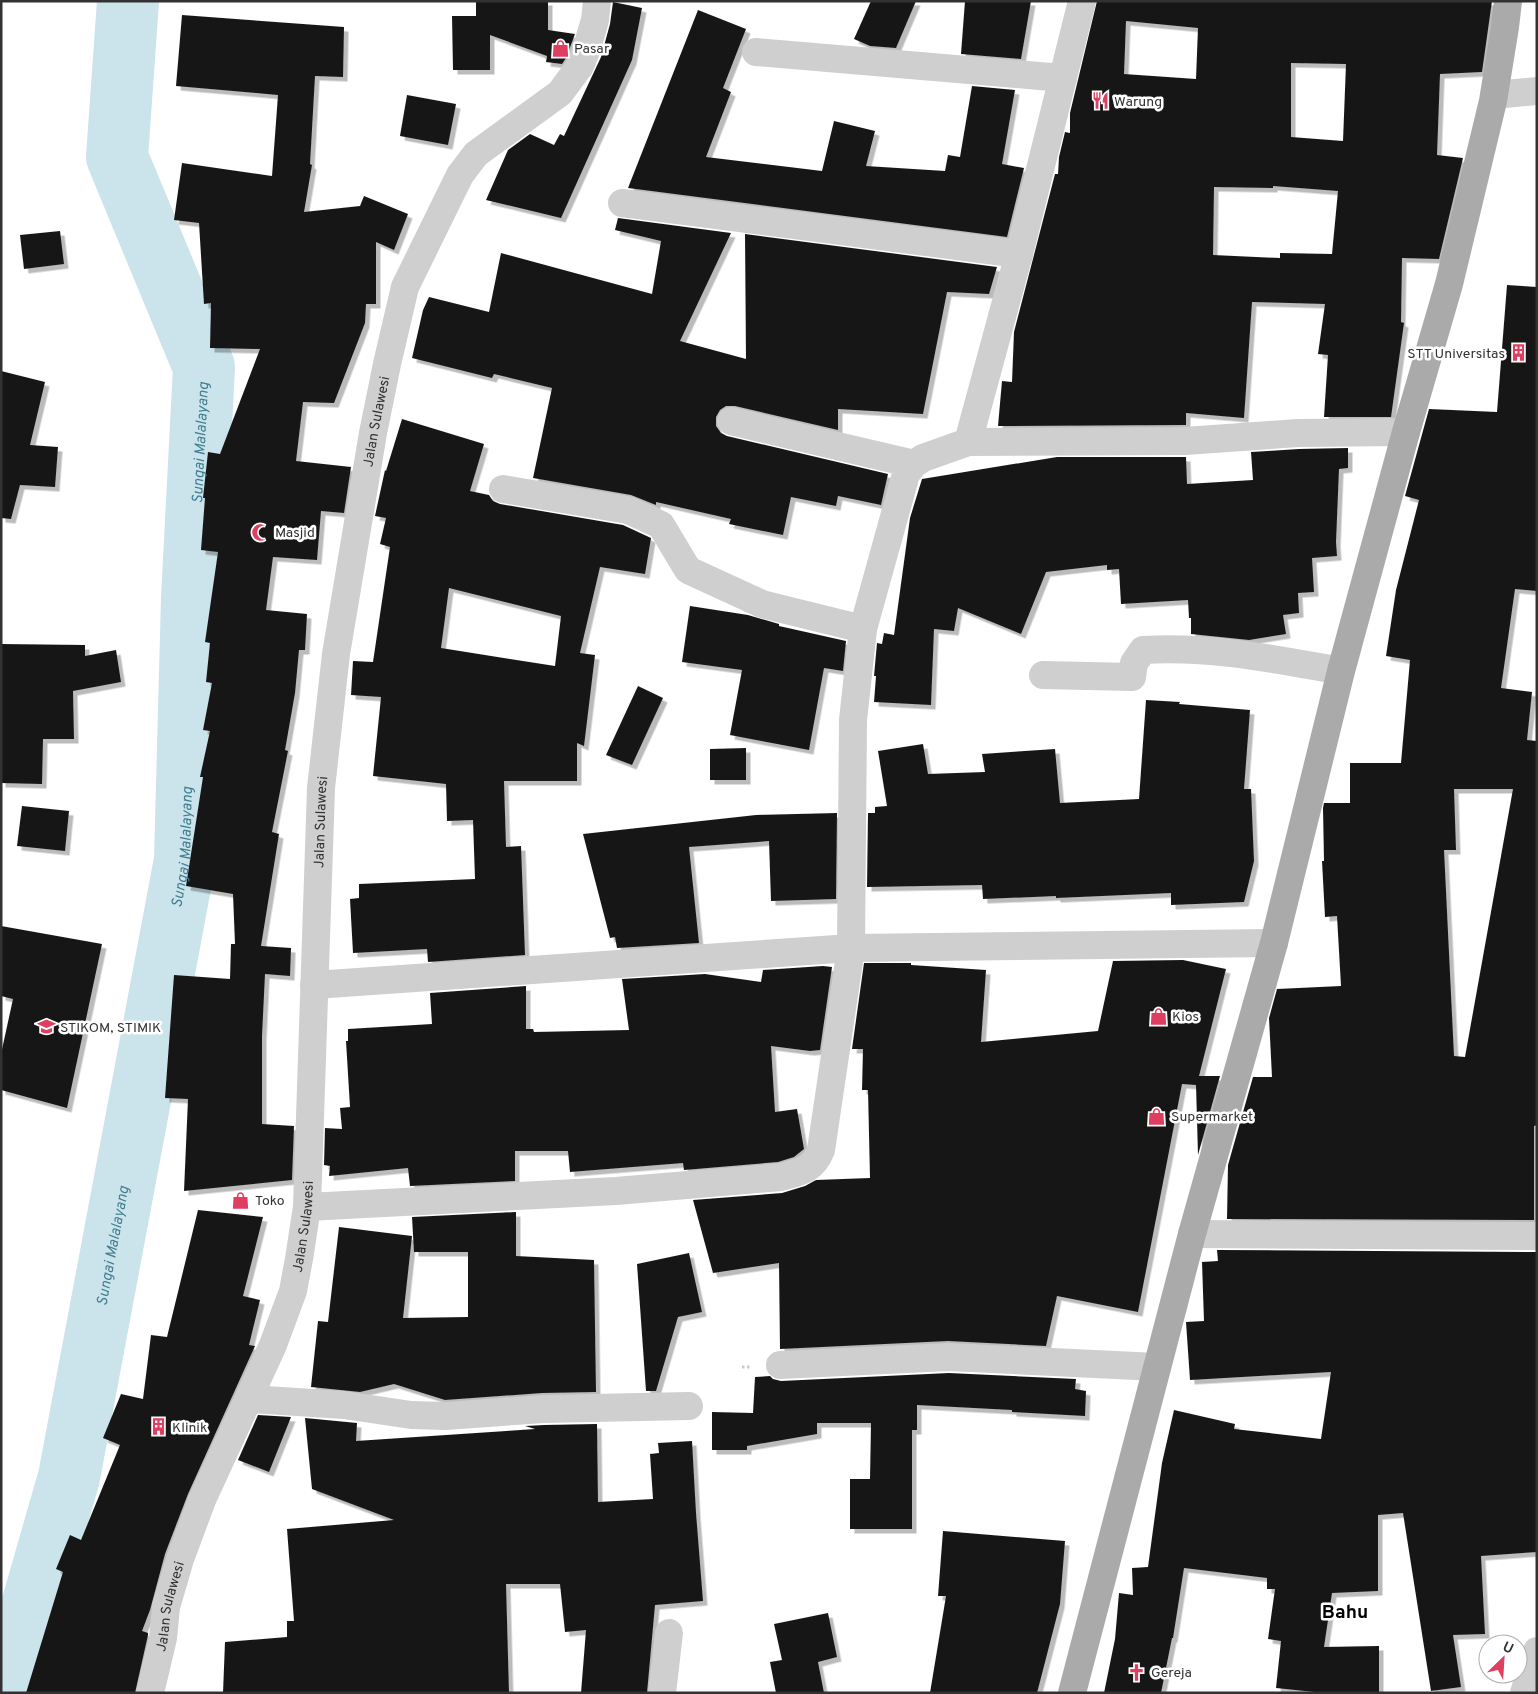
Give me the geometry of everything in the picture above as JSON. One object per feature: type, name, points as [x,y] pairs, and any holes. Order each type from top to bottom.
[{"type":"main road","points":[[1072,1693],[1192,1234],[1274,943],[1341,671],[1406,432],[1449,284],[1494,95],[1508,1]]},
{"type":"street","name":"Jalan Sulawesi","points":[[150,1693],[163,1638],[166,1607],[180,1560],[202,1500],[273,1345],[293,1291],[299,1259],[307,1207],[321,788],[336,654],[373,432],[405,288],[460,175],[476,154],[560,93],[580,66],[586,52],[597,1]]},
{"type":"street","points":[[968,442],[1019,254],[1082,1]]},
{"type":"street","points":[[756,52],[1063,78]]},
{"type":"street","points":[[1494,95],[1537,91]]},
{"type":"street","points":[[622,203],[1019,254]]},
{"type":"street","points":[[731,421],[914,464]]},
{"type":"street","points":[[307,1207],[616,1191],[781,1176],[800,1172],[812,1166],[821,1150],[851,948],[853,720],[863,629],[906,474],[914,464],[923,458],[968,442],[1185,441],[1298,433],[1406,432]]},
{"type":"street","points":[[503,489],[628,510],[661,525],[688,570],[762,604],[863,629]]},
{"type":"street","points":[[1043,675],[1132,677],[1134,663],[1143,650],[1172,648],[1244,653],[1341,671]]},
{"type":"street","points":[[314,985],[851,948],[1274,943]]},
{"type":"street","points":[[1192,1234],[1537,1236]]},
{"type":"street","points":[[780,1365],[949,1357],[1157,1367]]},
{"type":"street","points":[[249,1399],[344,1406],[411,1415],[444,1416],[543,1409],[689,1406]]},
{"type":"street","points":[[662,1693],[669,1633]]},
{"type":"street","points":[[1524,1693],[1537,1651]]},
{"type":"building","points":[[476,1],[548,1],[548,30],[575,34],[562,64],[546,62],[547,56],[490,35],[490,70],[453,70],[452,16],[476,16]]},
{"type":"building","points":[[871,1],[916,1],[896,48],[870,46],[854,39]]},
{"type":"building","points":[[965,1],[1031,1],[1021,59],[961,54]]},
{"type":"building","points":[[1097,1],[1492,1],[1482,72],[1440,74],[1437,155],[1463,158],[1439,259],[1402,258],[1401,322],[1404,323],[1391,417],[1324,417],[1328,355],[1318,354],[1325,304],[1252,302],[1244,418],[1186,413],[1186,425],[998,426],[1002,381],[1012,382],[1014,332],[1055,174],[1058,174],[1059,157],[1065,132],[1070,133],[1070,113]],"holes":[[[1126,21],[1198,28],[1196,79],[1124,74]],[[1291,63],[1346,64],[1343,141],[1291,137]],[[1273,186],[1338,191],[1332,254],[1280,253],[1280,258],[1213,255],[1214,187],[1273,188]]]},
{"type":"building","points":[[613,2],[642,8],[632,60],[561,218],[486,200],[508,150],[530,134],[554,145],[560,134],[564,136],[601,57],[610,24]]},
{"type":"building","points":[[698,10],[746,29],[723,88],[731,92],[706,157],[822,171],[834,121],[875,131],[866,166],[945,171],[948,155],[960,157],[972,86],[1015,90],[1002,164],[1024,168],[1007,237],[628,188]]},
{"type":"building","points":[[182,15],[344,27],[343,77],[315,76],[310,164],[312,165],[304,212],[360,206],[364,196],[408,214],[394,250],[376,242],[376,304],[366,304],[365,323],[334,403],[303,402],[296,461],[351,467],[344,513],[321,511],[317,560],[273,557],[266,610],[307,614],[305,650],[299,650],[295,693],[285,750],[288,751],[272,832],[279,834],[261,946],[291,948],[290,976],[265,974],[262,1036],[262,1124],[294,1126],[292,1180],[184,1191],[188,1099],[165,1098],[174,975],[230,979],[231,944],[235,944],[233,894],[186,886],[203,777],[200,777],[210,731],[203,730],[212,683],[206,682],[210,643],[205,642],[218,552],[201,550],[205,498],[203,498],[208,452],[220,454],[260,349],[210,348],[211,303],[204,304],[199,223],[174,220],[182,163],[272,176],[278,95],[176,86]]},
{"type":"building","points":[[407,95],[456,104],[448,145],[400,136]]},
{"type":"building","points":[[618,218],[731,233],[680,341],[746,359],[745,234],[997,267],[989,294],[947,292],[923,414],[838,409],[838,430],[735,406],[726,406],[720,410],[716,417],[716,426],[721,433],[727,436],[888,474],[881,505],[838,496],[836,506],[791,497],[783,535],[729,524],[731,519],[656,502],[656,505],[631,495],[533,478],[552,388],[494,374],[492,378],[412,358],[423,310],[429,297],[489,312],[501,253],[652,294],[661,241],[615,230]]},
{"type":"building","points":[[60,231],[64,264],[24,269],[20,235]]},
{"type":"building","points":[[1507,285],[1537,287],[1537,591],[1515,589],[1501,688],[1532,692],[1527,740],[1537,741],[1537,1125],[1534,1126],[1534,1220],[1227,1219],[1228,1165],[1253,1077],[1272,1077],[1269,1018],[1277,989],[1341,986],[1337,916],[1325,917],[1322,861],[1324,861],[1324,803],[1350,803],[1350,763],[1401,763],[1410,660],[1386,656],[1396,590],[1419,500],[1405,496],[1429,409],[1497,412]],"holes":[[[1454,789],[1513,789],[1465,1057],[1454,1056],[1444,850],[1456,850]]]},
{"type":"building","points":[[1,371],[45,382],[30,445],[58,447],[55,487],[20,485],[11,519],[1,518]]},
{"type":"building","points":[[402,419],[484,444],[470,491],[489,495],[493,501],[500,504],[623,525],[651,538],[645,574],[600,567],[580,653],[595,655],[584,746],[577,743],[577,781],[504,781],[506,847],[521,846],[525,955],[428,962],[427,949],[353,953],[350,899],[359,898],[359,884],[475,879],[473,820],[447,821],[446,784],[373,776],[381,697],[351,695],[353,661],[373,662],[390,547],[380,544],[386,518],[375,516]],"holes":[[[449,588],[561,616],[555,666],[441,648]]]},
{"type":"building","points":[[1348,448],[1348,468],[1339,469],[1337,556],[1312,558],[1314,592],[1298,593],[1299,613],[1283,615],[1286,634],[1249,640],[1191,634],[1188,600],[1121,604],[1119,569],[1107,570],[1107,565],[1046,572],[1021,634],[958,608],[954,631],[934,629],[931,705],[874,702],[877,643],[882,644],[884,633],[894,635],[910,518],[922,479],[1057,457],[1186,457],[1187,484],[1253,480],[1251,452]]},
{"type":"building","points":[[690,606],[748,615],[779,624],[779,626],[846,641],[843,671],[824,668],[809,750],[730,735],[742,670],[682,662]]},
{"type":"building","points":[[1,644],[85,645],[85,656],[116,650],[121,682],[73,691],[74,739],[43,739],[42,784],[1,783]]},
{"type":"building","points":[[638,686],[663,698],[632,765],[606,755]]},
{"type":"building","points":[[1146,700],[1250,710],[1244,789],[1251,789],[1254,861],[1244,902],[1171,905],[1171,893],[983,899],[982,885],[867,887],[868,813],[875,813],[875,807],[887,806],[878,751],[923,744],[928,774],[985,772],[982,754],[1055,749],[1060,803],[1139,799]]},
{"type":"building","points":[[746,748],[746,780],[710,780],[710,749]]},
{"type":"building","points":[[22,806],[69,811],[65,851],[17,846]]},
{"type":"building","points":[[837,813],[836,899],[771,901],[769,841],[689,847],[699,943],[617,948],[615,937],[610,938],[583,834],[756,815]]},
{"type":"building","name":"STIKOM, STIMIK","points":[[1,926],[102,944],[67,1108],[1,1090],[1,1054],[13,999],[1,996]]},
{"type":"building","points":[[1183,960],[1226,969],[1199,1076],[1220,1076],[1198,1155],[1196,1085],[1182,1084],[1138,1312],[1057,1296],[1046,1346],[948,1341],[780,1349],[779,1263],[713,1273],[693,1200],[782,1193],[805,1186],[816,1180],[870,1178],[868,1090],[862,1090],[863,1049],[852,1049],[864,963],[911,963],[911,965],[986,970],[981,1042],[1098,1031],[1113,961]]},
{"type":"building","points":[[832,967],[820,1050],[810,1051],[771,1046],[775,1112],[797,1109],[804,1149],[794,1157],[778,1162],[684,1170],[683,1163],[570,1172],[568,1151],[515,1151],[515,1181],[410,1186],[408,1168],[329,1176],[330,1166],[324,1165],[325,1128],[342,1129],[340,1108],[350,1107],[346,1041],[348,1041],[348,1029],[432,1024],[430,993],[526,986],[526,1029],[533,1029],[534,1032],[629,1030],[622,979],[705,974],[761,982],[763,970]]},
{"type":"building","points":[[198,1210],[263,1217],[243,1296],[260,1300],[249,1345],[255,1346],[188,1494],[165,1554],[150,1610],[142,1631],[148,1633],[148,1635],[135,1693],[26,1693],[63,1572],[56,1569],[70,1535],[81,1540],[120,1445],[103,1438],[121,1394],[143,1399],[151,1335],[167,1337]]},
{"type":"building","points":[[516,1212],[516,1256],[594,1260],[596,1392],[542,1393],[445,1400],[394,1384],[360,1392],[311,1387],[318,1321],[328,1322],[339,1227],[412,1236],[403,1318],[468,1317],[468,1252],[414,1252],[412,1217]]},
{"type":"building","points":[[1217,1250],[1537,1252],[1537,1552],[1481,1556],[1485,1634],[1453,1635],[1461,1687],[1431,1691],[1403,1513],[1378,1515],[1378,1591],[1332,1593],[1324,1647],[1379,1646],[1379,1693],[1324,1693],[1276,1688],[1281,1641],[1268,1639],[1275,1589],[1267,1589],[1267,1578],[1184,1568],[1173,1638],[1161,1693],[1104,1693],[1115,1639],[1119,1593],[1133,1595],[1132,1568],[1148,1567],[1162,1463],[1174,1410],[1235,1424],[1234,1429],[1321,1439],[1331,1372],[1190,1380],[1186,1322],[1204,1321],[1202,1262],[1218,1261]]},
{"type":"building","points":[[689,1253],[702,1312],[678,1317],[656,1391],[646,1391],[637,1264]]},
{"type":"building","points":[[949,1373],[1076,1379],[1075,1389],[1086,1391],[1085,1416],[917,1405],[917,1430],[912,1430],[912,1529],[850,1529],[850,1479],[870,1479],[871,1423],[817,1423],[817,1434],[747,1446],[747,1450],[712,1450],[712,1412],[753,1413],[755,1377],[770,1376],[781,1381]]},
{"type":"building","points":[[258,1415],[291,1417],[269,1472],[238,1460]]},
{"type":"building","points":[[305,1418],[357,1423],[356,1441],[535,1429],[525,1426],[597,1424],[598,1502],[653,1499],[650,1454],[659,1453],[658,1443],[692,1441],[703,1601],[655,1605],[647,1693],[581,1693],[586,1630],[565,1632],[560,1584],[506,1584],[509,1693],[223,1693],[225,1642],[287,1637],[287,1621],[294,1621],[287,1529],[394,1520],[312,1489]]},
{"type":"building","points":[[943,1531],[1065,1541],[1060,1604],[1037,1693],[930,1693],[946,1596],[938,1596]]},
{"type":"building","points":[[828,1613],[837,1657],[818,1662],[824,1693],[776,1693],[770,1662],[782,1660],[774,1624]]},
{"type":"waterway","name":"Sungai Malalayang","points":[[7,1693],[69,1477],[185,860],[192,598],[204,367],[117,157],[128,1]]},
{"type":"place","name":"Pasar","points":[[560,48]]},
{"type":"place","name":"Warung","points":[[1100,101]]},
{"type":"place","name":"STT Universitas","points":[[1519,353]]},
{"type":"place","name":"Masjid","points":[[261,532]]},
{"type":"place","name":"Kios","points":[[1158,1016]]},
{"type":"place","name":"STIKOM, STIMIK","points":[[46,1027]]},
{"type":"place","name":"Supermarket","points":[[1157,1116]]},
{"type":"place","name":"Toko","points":[[241,1200]]},
{"type":"place","name":"Klinik","points":[[158,1427]]},
{"type":"place","name":"Gereja","points":[[1137,1672]]},
{"type":"district","name":"Bahu","points":[[1345,1611]]}]
